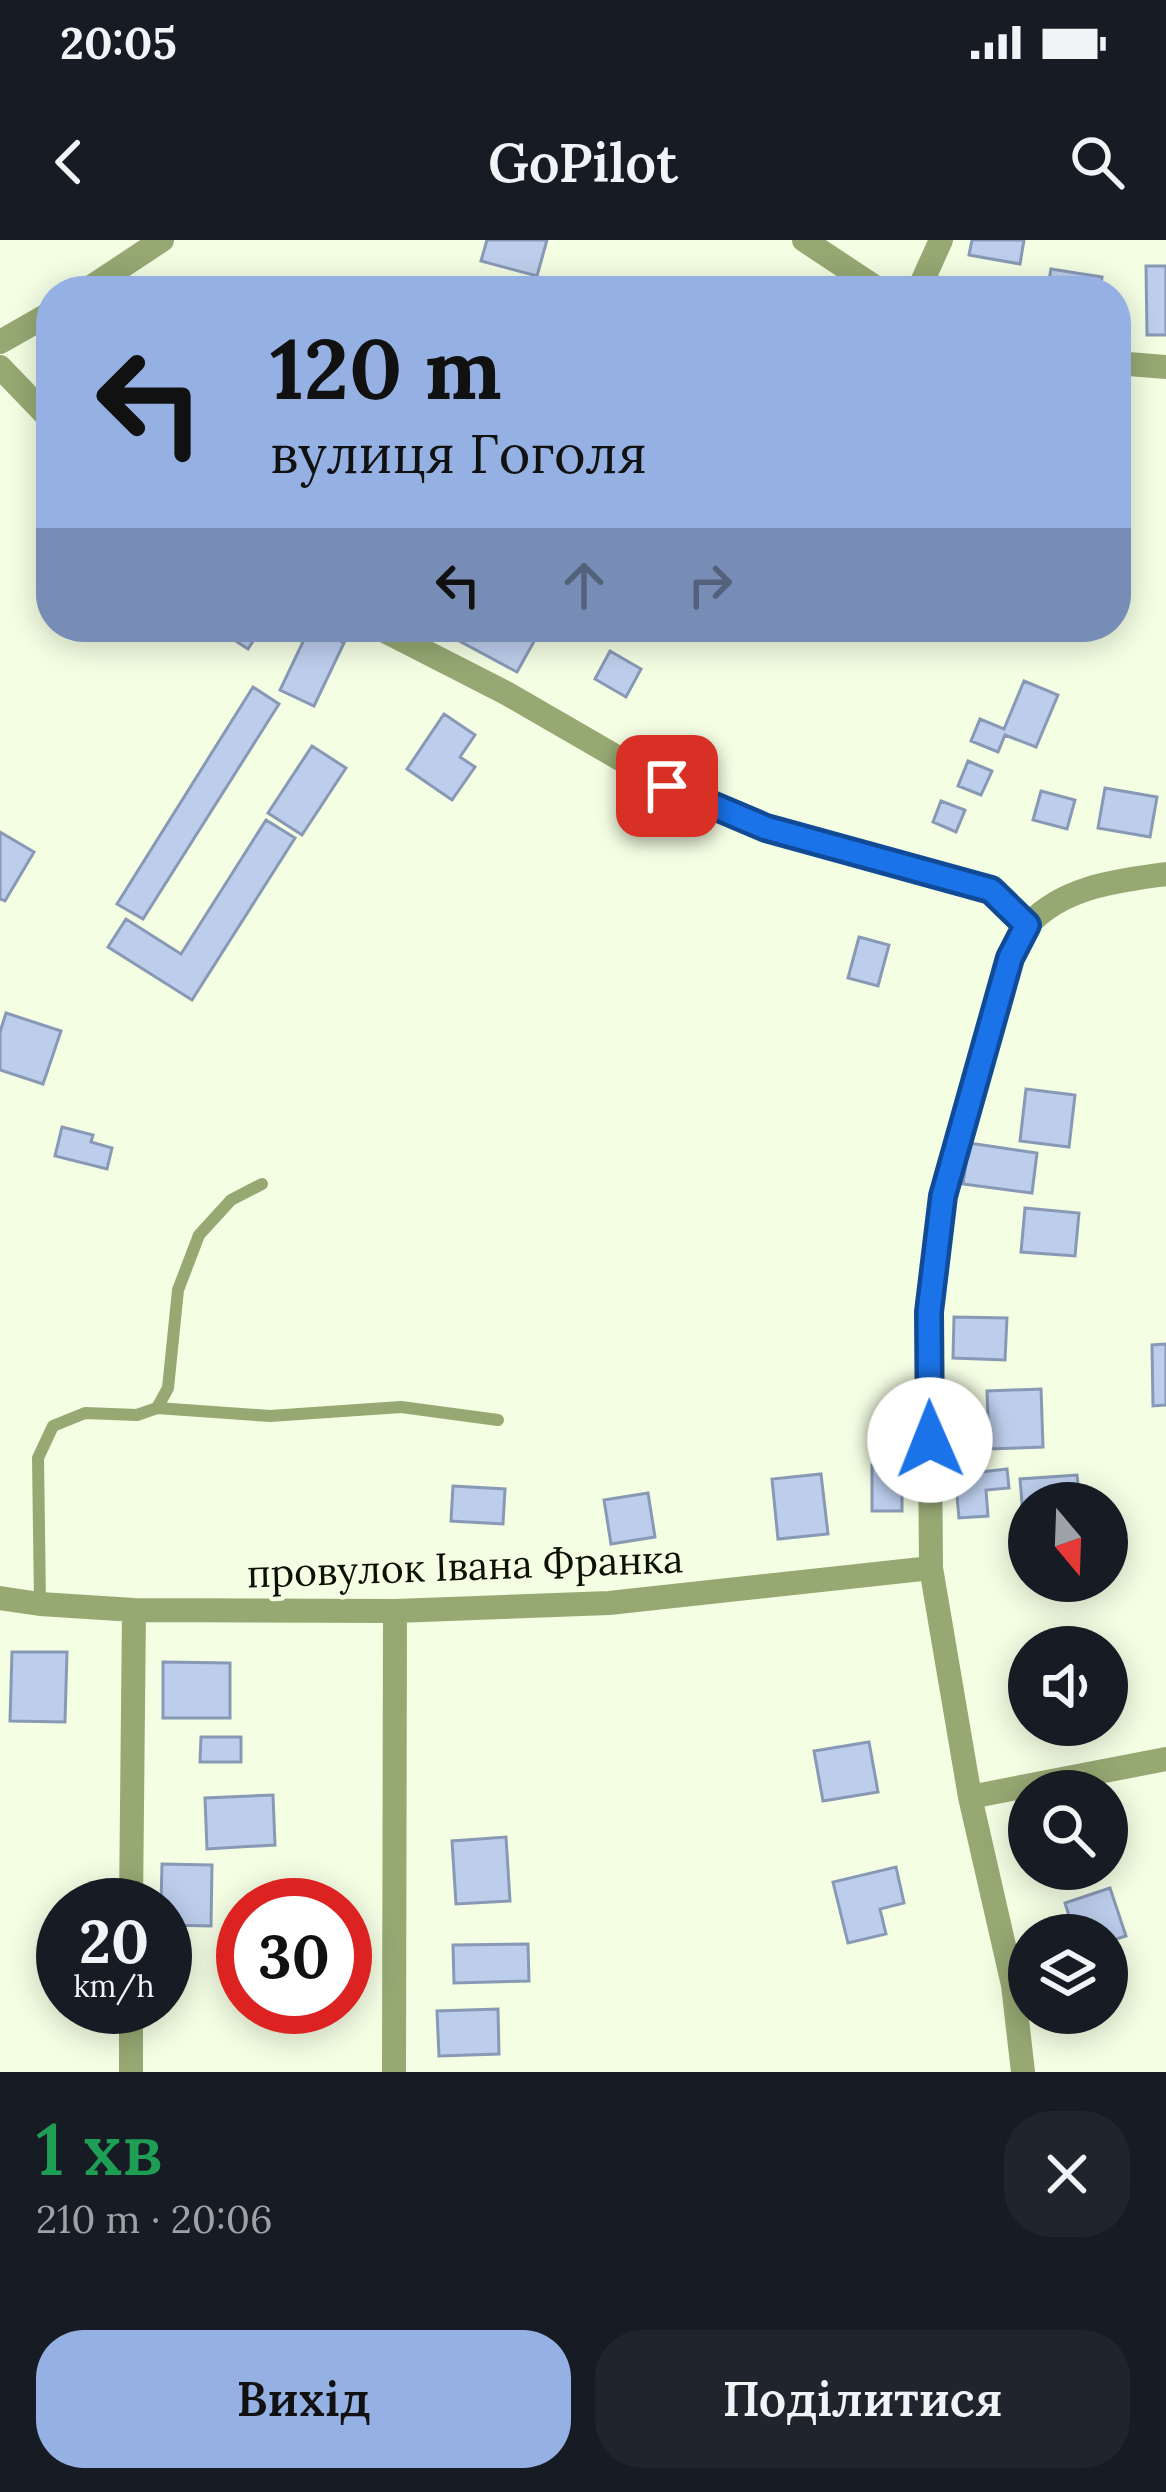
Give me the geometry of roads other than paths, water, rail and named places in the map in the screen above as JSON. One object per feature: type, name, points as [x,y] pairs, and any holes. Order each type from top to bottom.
[{"type":"street","points":[[108,276],[162,240]]},
{"type":"street","points":[[804,240],[858,276]]},
{"type":"street","points":[[925,276],[941,240]]},
{"type":"street","points":[[0,342],[36,322]]},
{"type":"street","points":[[1131,364],[1166,367]]},
{"type":"street","points":[[0,367],[36,404]]},
{"type":"street","points":[[406,642],[667,786],[766,828],[991,890],[1027,925]]},
{"type":"street","points":[[1023,2072],[1013,1984],[970,1797],[932,1568],[929,1312],[943,1196],[1010,958],[1027,925],[1064,897],[1111,882],[1166,874]]},
{"type":"street","name":"провулок Івана Франка","points":[[0,1598],[134,1610],[395,1611],[608,1603],[932,1568]]},
{"type":"street","points":[[131,1878],[134,1610]]},
{"type":"street","points":[[394,2072],[395,1611]]},
{"type":"street","points":[[970,1797],[1166,1759]]},
{"type":"street","points":[[131,2034],[131,2072]]},
{"type":"lane","points":[[157,1408],[168,1388],[178,1290],[199,1235],[231,1200],[262,1184]]},
{"type":"lane","points":[[40,1604],[38,1458],[52,1426],[85,1413],[136,1415],[157,1408],[270,1416],[400,1407],[498,1420]]}]
